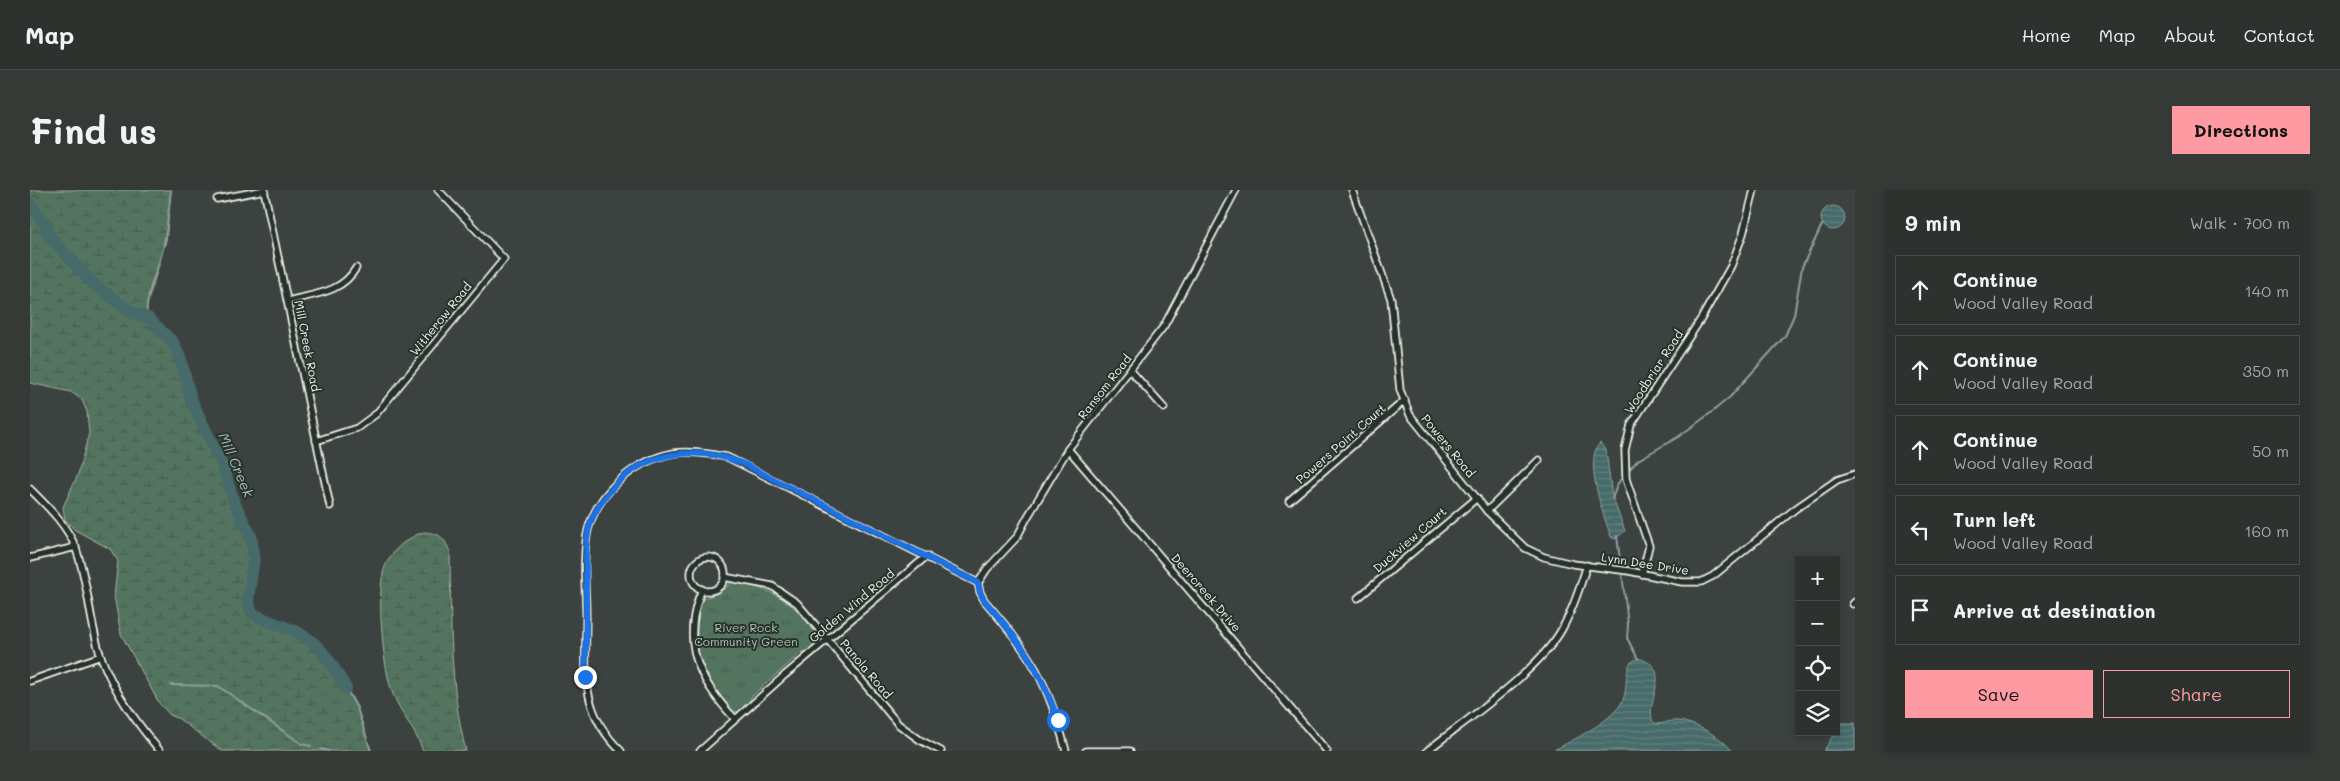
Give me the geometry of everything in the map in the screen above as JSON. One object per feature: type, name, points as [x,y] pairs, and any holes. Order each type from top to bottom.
[{"type":"street","name":"Mill Creek Road","points":[[264,190],[330,506]]},
{"type":"street","points":[[217,199],[264,190]]},
{"type":"street","name":"Witherow Road","points":[[316,440],[357,428],[376,414],[504,259],[438,190]]},
{"type":"street","name":"Ransom Road","points":[[978,585],[986,569],[1018,538],[1027,518],[1068,449],[1131,371],[1164,326],[1236,190]]},
{"type":"street","name":"Powers Road","points":[[1352,190],[1391,299],[1400,390],[1410,415],[1487,510],[1525,548],[1561,562],[1587,565]]},
{"type":"street","name":"Woodbriar Road","points":[[1642,574],[1649,546],[1626,479],[1625,450],[1631,425],[1701,320],[1731,266],[1743,234],[1754,190]]},
{"type":"street","points":[[288,301],[337,288],[349,280],[356,268]]},
{"type":"street","points":[[1131,371],[1164,408]]},
{"type":"street","name":"Powers Point Court","points":[[1289,501],[1405,400]]},
{"type":"street","name":"Deercreek Drive","points":[[1068,449],[1327,751]]},
{"type":"street","points":[[621,751],[610,740],[592,711],[585,677],[588,530],[599,505],[623,478],[635,468],[673,454],[706,453],[727,456],[927,556],[978,585],[984,600],[1026,649],[1041,676],[1058,720],[1066,751]]},
{"type":"street","points":[[1487,510],[1539,460]]},
{"type":"street","name":"Lynn Dee Drive","points":[[1427,751],[1527,671],[1546,652],[1568,618],[1587,565],[1690,583],[1701,582],[1713,576],[1794,509],[1837,480],[1855,474]]},
{"type":"street","points":[[31,492],[53,512],[76,547],[86,585],[93,626],[101,656],[110,678],[127,707],[160,751]]},
{"type":"street","name":"Duckview Court","points":[[1358,598],[1477,498]]},
{"type":"street","points":[[30,558],[76,547]]},
{"type":"street","name":"Golden Wind Road","points":[[700,751],[927,556]]},
{"type":"street","points":[[707,557],[717,560],[722,565],[724,577],[716,588],[702,589],[693,582],[691,575],[692,567],[699,559],[707,557]]},
{"type":"street","name":"Panola Road","points":[[724,577],[772,586],[797,603],[898,724],[920,740],[941,751]]},
{"type":"street","points":[[702,589],[694,609],[692,631],[698,668],[707,685],[735,719]]},
{"type":"street","points":[[30,681],[101,656]]},
{"type":"street","points":[[1086,751],[1130,751]]},
{"type":"green space","points":[[30,190],[171,190],[166,241],[149,291],[146,315],[173,342],[179,354],[192,399],[223,467],[234,502],[251,536],[254,558],[248,600],[252,613],[270,623],[304,635],[329,659],[357,708],[371,751],[222,751],[179,719],[170,715],[159,703],[121,634],[114,596],[118,561],[110,549],[75,530],[65,520],[63,507],[78,474],[89,433],[87,412],[82,400],[71,392],[30,383]]},
{"type":"green space","points":[[424,532],[434,533],[441,537],[450,552],[454,677],[460,726],[466,751],[423,751],[396,701],[386,669],[381,616],[383,573],[389,559],[398,547],[410,538]]},
{"type":"green space","name":"River Rock Community Green","points":[[732,582],[761,589],[782,598],[800,613],[819,635],[820,640],[808,651],[802,652],[752,696],[743,709],[737,712],[734,712],[722,700],[705,674],[700,660],[697,631],[702,599],[720,592]]},
{"type":"water","points":[[1833,206],[1841,210],[1845,218],[1841,226],[1833,230],[1825,226],[1821,218],[1825,210]]},
{"type":"water","points":[[1600,443],[1606,450],[1612,496],[1625,531],[1615,539],[1611,537],[1596,489],[1594,462],[1595,451]]},
{"type":"water","points":[[1638,658],[1649,663],[1655,669],[1657,677],[1651,713],[1653,722],[1660,724],[1679,721],[1696,726],[1714,735],[1732,751],[1552,751],[1582,735],[1613,713],[1624,697],[1627,671],[1630,663]]},
{"type":"water","points":[[1840,723],[1855,723],[1855,751],[1824,751],[1833,736],[1840,736]]},
{"type":"waterway","points":[[148,318],[148,301],[163,250],[171,190]]},
{"type":"waterway","name":"Mill Creek","points":[[30,204],[47,227],[46,231],[51,238],[89,280],[132,313],[148,318],[173,342],[181,360],[191,399],[223,467],[234,502],[251,536],[254,558],[248,600],[252,613],[299,633],[314,643],[331,664],[346,688]]},
{"type":"waterway","points":[[1628,471],[1638,460],[1678,437],[1730,397],[1785,336],[1794,315],[1802,267],[1822,225]]},
{"type":"waterway","points":[[1612,499],[1617,485],[1623,476]]},
{"type":"waterway","points":[[1617,536],[1621,568]]},
{"type":"waterway","points":[[1622,573],[1628,625],[1627,638],[1638,659]]},
{"type":"waterway","points":[[171,685],[218,686],[302,744],[311,746]]},
{"type":"waterway","name":"Mill Creek","points":[[346,688],[357,708],[371,751]]},
{"type":"waterway","points":[[321,749],[329,751]]},
{"type":"route","points":[[585,677],[586,552],[588,530],[599,505],[613,486],[635,468],[655,459],[673,454],[687,452],[706,453],[727,456],[744,464],[951,567],[978,583],[984,600],[1026,649],[1048,690],[1058,720]]}]
